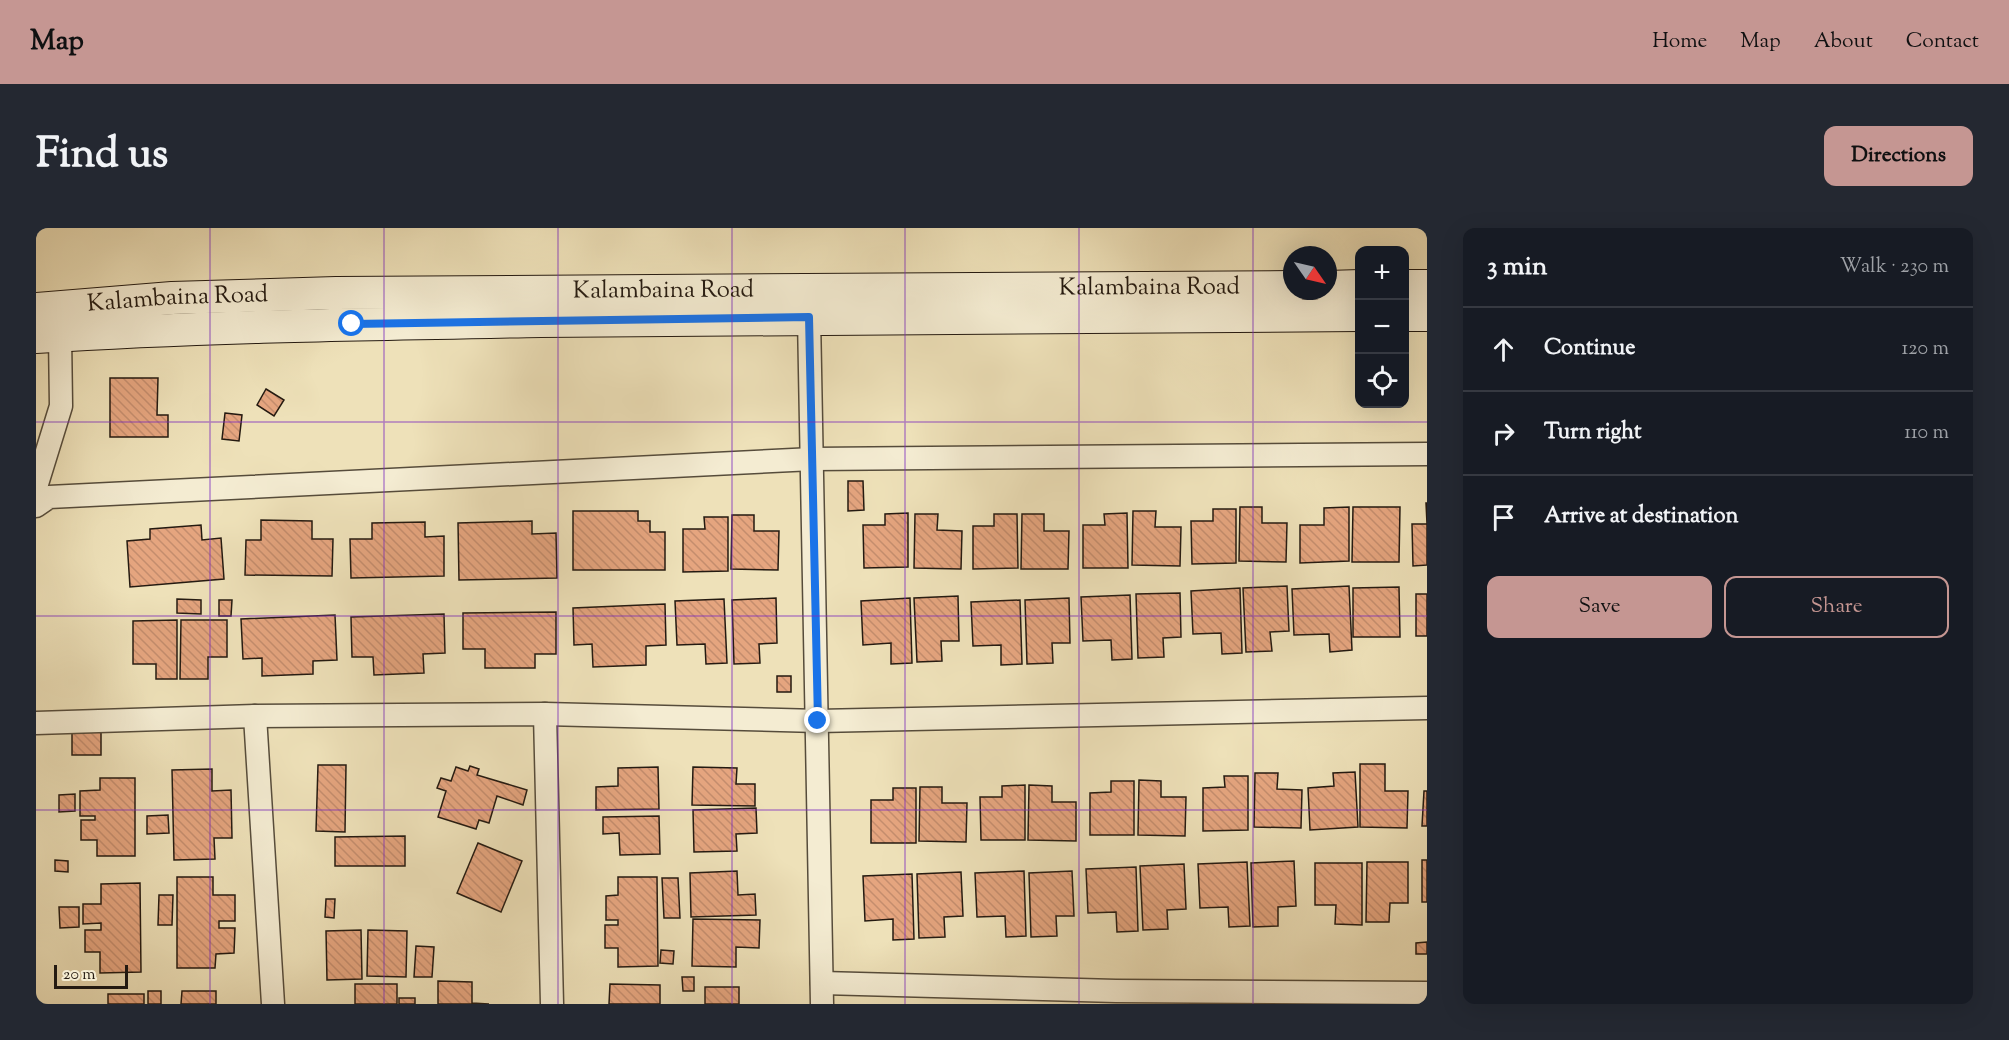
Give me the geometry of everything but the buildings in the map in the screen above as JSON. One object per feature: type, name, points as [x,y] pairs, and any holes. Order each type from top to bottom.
[{"type":"main road","points":[[1337,287],[1355,286]]},
{"type":"main road","points":[[1409,286],[1427,286]]},
{"type":"main road","name":"Kalambaina Road","points":[[36,309],[172,298],[336,293],[1283,287]]},
{"type":"main road","points":[[48,336],[163,329],[352,324],[809,317],[1355,315]]},
{"type":"main road","points":[[1409,315],[1427,315]]},
{"type":"street","points":[[809,317],[822,993],[1117,998],[1427,993]]},
{"type":"street","points":[[36,487],[61,406],[48,336]]},
{"type":"street","points":[[36,506],[49,497],[813,459],[1427,454]]},
{"type":"street","points":[[36,723],[255,716],[545,714],[818,721],[1427,708]]},
{"type":"street","points":[[545,714],[552,1004]]},
{"type":"street","points":[[255,716],[273,1004]]},
{"type":"route","points":[[352,324],[809,317],[818,721]]}]
